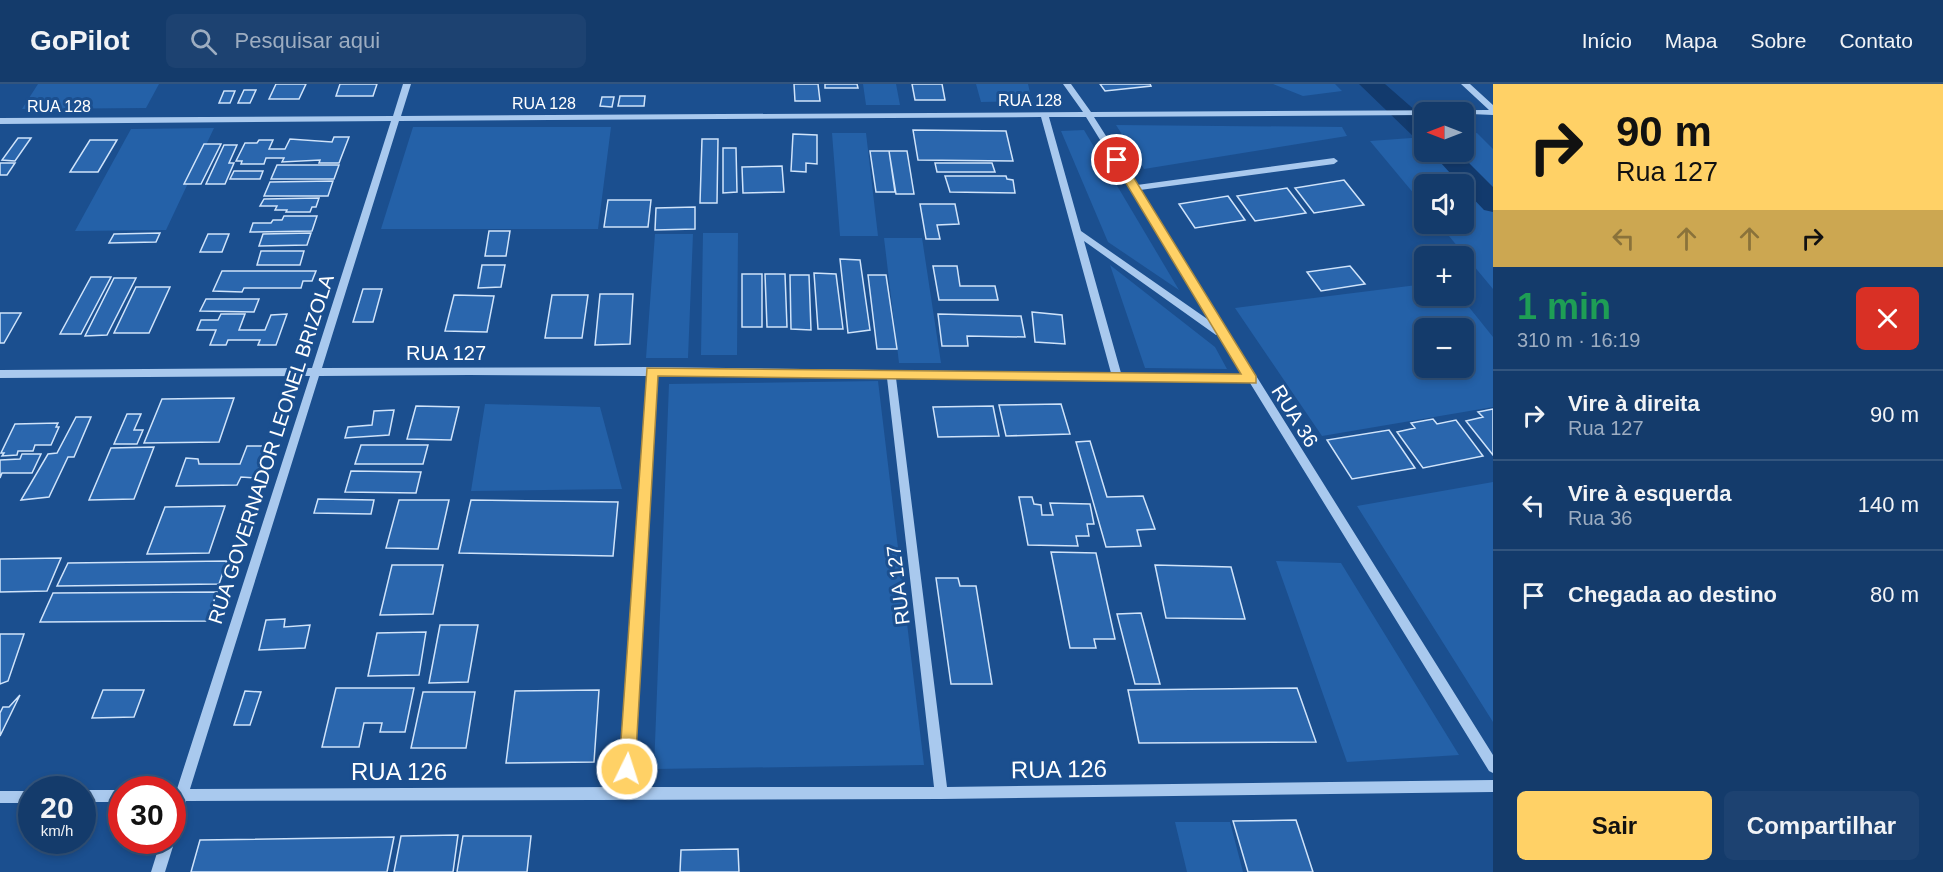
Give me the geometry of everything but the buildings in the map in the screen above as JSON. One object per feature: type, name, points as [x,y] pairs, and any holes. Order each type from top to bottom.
[{"type":"street","name":"RUA GOVERNADOR LEONEL BRIZOLA","points":[[183,776],[407,84]]},
{"type":"street","name":"RUA 36","points":[[1067,84],[1089,115],[1493,767]]},
{"type":"street","points":[[1465,84],[1493,110]]},
{"type":"street","name":"RUA 128","points":[[1474,111],[1493,110]]},
{"type":"street","name":"RUA 128","points":[[0,121],[1414,111]]},
{"type":"street","points":[[1044,115],[1117,377]]},
{"type":"street","points":[[1134,188],[1334,161]]},
{"type":"street","points":[[1078,233],[1224,335]]},
{"type":"street","name":"RUA 127","points":[[0,374],[316,370],[652,371],[1251,379]]},
{"type":"street","points":[[626,792],[652,371]]},
{"type":"street","name":"RUA 127","points":[[891,373],[941,793]]},
{"type":"street","name":"RUA 126","points":[[186,795],[626,792],[941,793],[1493,786]]},
{"type":"street","points":[[0,797],[18,797]]},
{"type":"street","points":[[158,872],[164,854]]},
{"type":"shaded area","points":[[38,84],[159,84],[146,108],[22,109]]},
{"type":"shaded area","points":[[863,84],[896,84],[900,105],[866,105]]},
{"type":"shaded area","points":[[976,84],[1028,84],[1032,101],[981,102]]},
{"type":"shaded area","points":[[1273,84],[1335,84],[1342,91],[1303,96]]},
{"type":"shaded area","points":[[1116,125],[1342,127],[1347,136],[1144,169]]},
{"type":"shaded area","points":[[413,127],[611,127],[598,229],[381,229]]},
{"type":"shaded area","points":[[214,128],[166,230],[75,231],[131,129]]},
{"type":"shaded area","points":[[1084,130],[1179,290],[1108,242],[1061,131]]},
{"type":"shaded area","points":[[832,133],[866,133],[878,236],[840,236]]},
{"type":"shaded area","points":[[1474,133],[1477,133],[1493,149],[1493,289],[1474,266],[1474,246],[1457,246],[1447,234],[1474,234],[1474,174],[1414,174],[1414,194],[1370,141],[1414,138],[1414,162],[1474,162]]},
{"type":"shaded area","points":[[703,233],[738,233],[737,355],[701,355]]},
{"type":"shaded area","points":[[655,234],[693,234],[688,358],[646,358]]},
{"type":"shaded area","points":[[884,238],[922,238],[941,363],[899,363]]},
{"type":"shaded area","points":[[1110,265],[1215,347],[1227,369],[1145,368]]},
{"type":"shaded area","points":[[1414,285],[1414,306],[1468,306],[1493,337],[1493,407],[1322,436],[1235,308]]},
{"type":"shaded area","points":[[878,381],[924,765],[654,769],[669,384]]},
{"type":"shaded area","points":[[485,404],[600,407],[622,489],[471,491]]},
{"type":"shaded area","points":[[1493,482],[1493,722],[1357,506]]},
{"type":"shaded area","points":[[1276,561],[1341,563],[1459,755],[1347,762]]},
{"type":"shaded area","points":[[1175,822],[1230,822],[1243,872],[1187,872]]},
{"type":"waterway","points":[[1371,84],[1414,123]]},
{"type":"waterway","points":[[1454,162],[1493,203]]},
{"type":"route","points":[[627,769],[652,371],[1251,379],[1117,160]]}]
